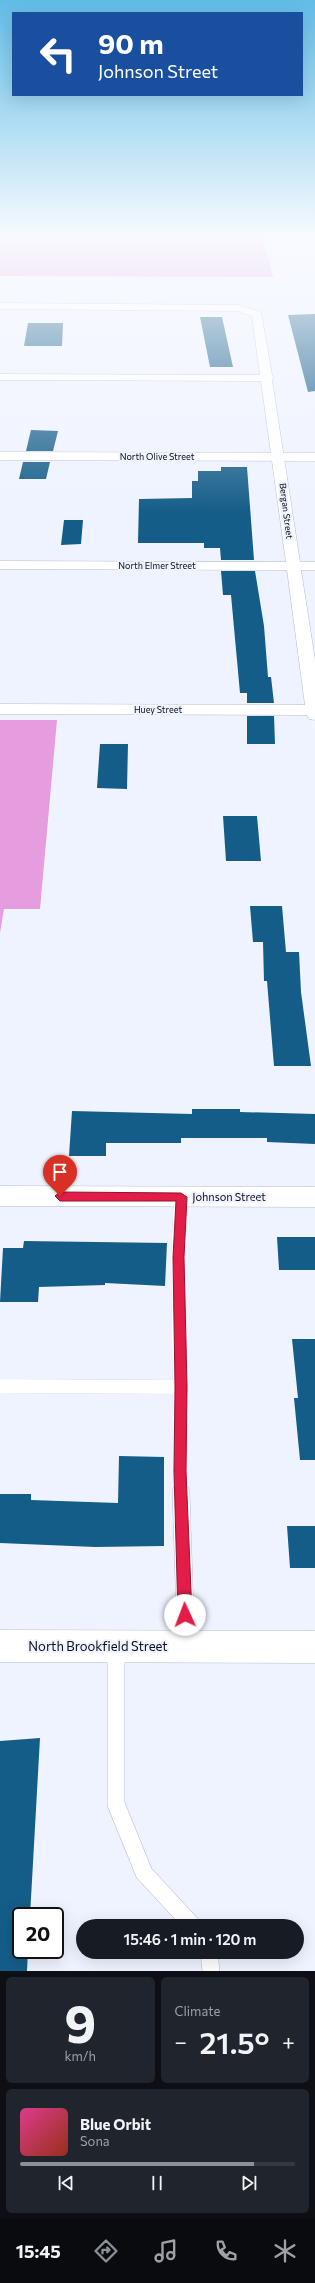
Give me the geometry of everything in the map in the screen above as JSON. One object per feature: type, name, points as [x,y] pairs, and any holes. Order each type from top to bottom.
[{"type":"street","name":"Bergan Street","points":[[260,329],[315,712]]},
{"type":"street","points":[[0,377],[268,378]]},
{"type":"street","name":"North Olive Street","points":[[0,456],[315,457]]},
{"type":"street","name":"North Elmer Street","points":[[0,565],[315,566]]},
{"type":"street","name":"Huey Street","points":[[0,709],[315,712]]},
{"type":"street","name":"Johnson Street","points":[[0,1196],[315,1197]]},
{"type":"street","name":"North Brookfield Street","points":[[0,1646],[315,1647]]},
{"type":"lane","points":[[181,1197],[178,1257],[181,1387],[180,1471],[186,1647]]},
{"type":"lane","points":[[0,1386],[181,1387]]},
{"type":"lane","points":[[116,1647],[116,1804],[144,1873],[187,1919]]},
{"type":"lane","points":[[210,1959],[211,1971]]},
{"type":"shaded area","points":[[0,720],[57,720],[40,909],[4,909],[0,933]]},
{"type":"building","points":[[27,329],[63,329],[62,346],[24,346]]},
{"type":"building","points":[[202,329],[225,329],[233,367],[210,367]]},
{"type":"building","points":[[292,329],[315,329],[315,391],[308,392]]},
{"type":"building","points":[[31,430],[58,431],[53,451],[26,451]]},
{"type":"building","points":[[23,462],[50,462],[46,479],[19,479]]},
{"type":"building","points":[[221,467],[247,467],[254,560],[221,560],[220,548],[204,548],[204,543],[138,543],[139,499],[192,498],[192,481],[198,481],[198,471],[221,471]]},
{"type":"building","points":[[64,520],[83,520],[81,544],[61,545]]},
{"type":"building","points":[[221,571],[255,571],[264,626],[268,677],[271,677],[274,703],[247,703],[247,693],[240,693],[231,595],[223,595]]},
{"type":"building","points":[[247,716],[274,716],[275,744],[247,744]]},
{"type":"building","points":[[100,744],[128,744],[127,789],[97,788]]},
{"type":"building","points":[[223,816],[257,816],[261,861],[226,861]]},
{"type":"building","points":[[250,906],[282,906],[286,952],[299,952],[301,992],[311,1066],[274,1066],[267,981],[264,981],[263,942],[253,942]]},
{"type":"building","points":[[192,1109],[240,1109],[240,1112],[315,1114],[315,1144],[267,1142],[267,1138],[181,1138],[181,1143],[106,1143],[106,1156],[69,1156],[72,1111],[192,1114]]},
{"type":"building","points":[[277,1237],[315,1237],[315,1270],[279,1270]]},
{"type":"building","points":[[24,1241],[167,1243],[165,1286],[105,1283],[105,1285],[39,1287],[38,1302],[0,1302],[3,1248],[23,1248]]},
{"type":"building","points":[[292,1339],[315,1339],[315,1460],[300,1460],[294,1398],[298,1398]]},
{"type":"building","points":[[119,1456],[164,1457],[164,1546],[95,1547],[0,1543],[0,1494],[31,1494],[31,1500],[118,1503]]},
{"type":"building","points":[[287,1526],[315,1526],[315,1568],[290,1568]]},
{"type":"building","points":[[40,1738],[31,1907],[12,1907],[12,1959],[28,1959],[27,1971],[0,1971],[0,1741]]},
{"type":"route","points":[[60,1196],[181,1197],[178,1257],[181,1387],[180,1471],[185,1615]]}]
